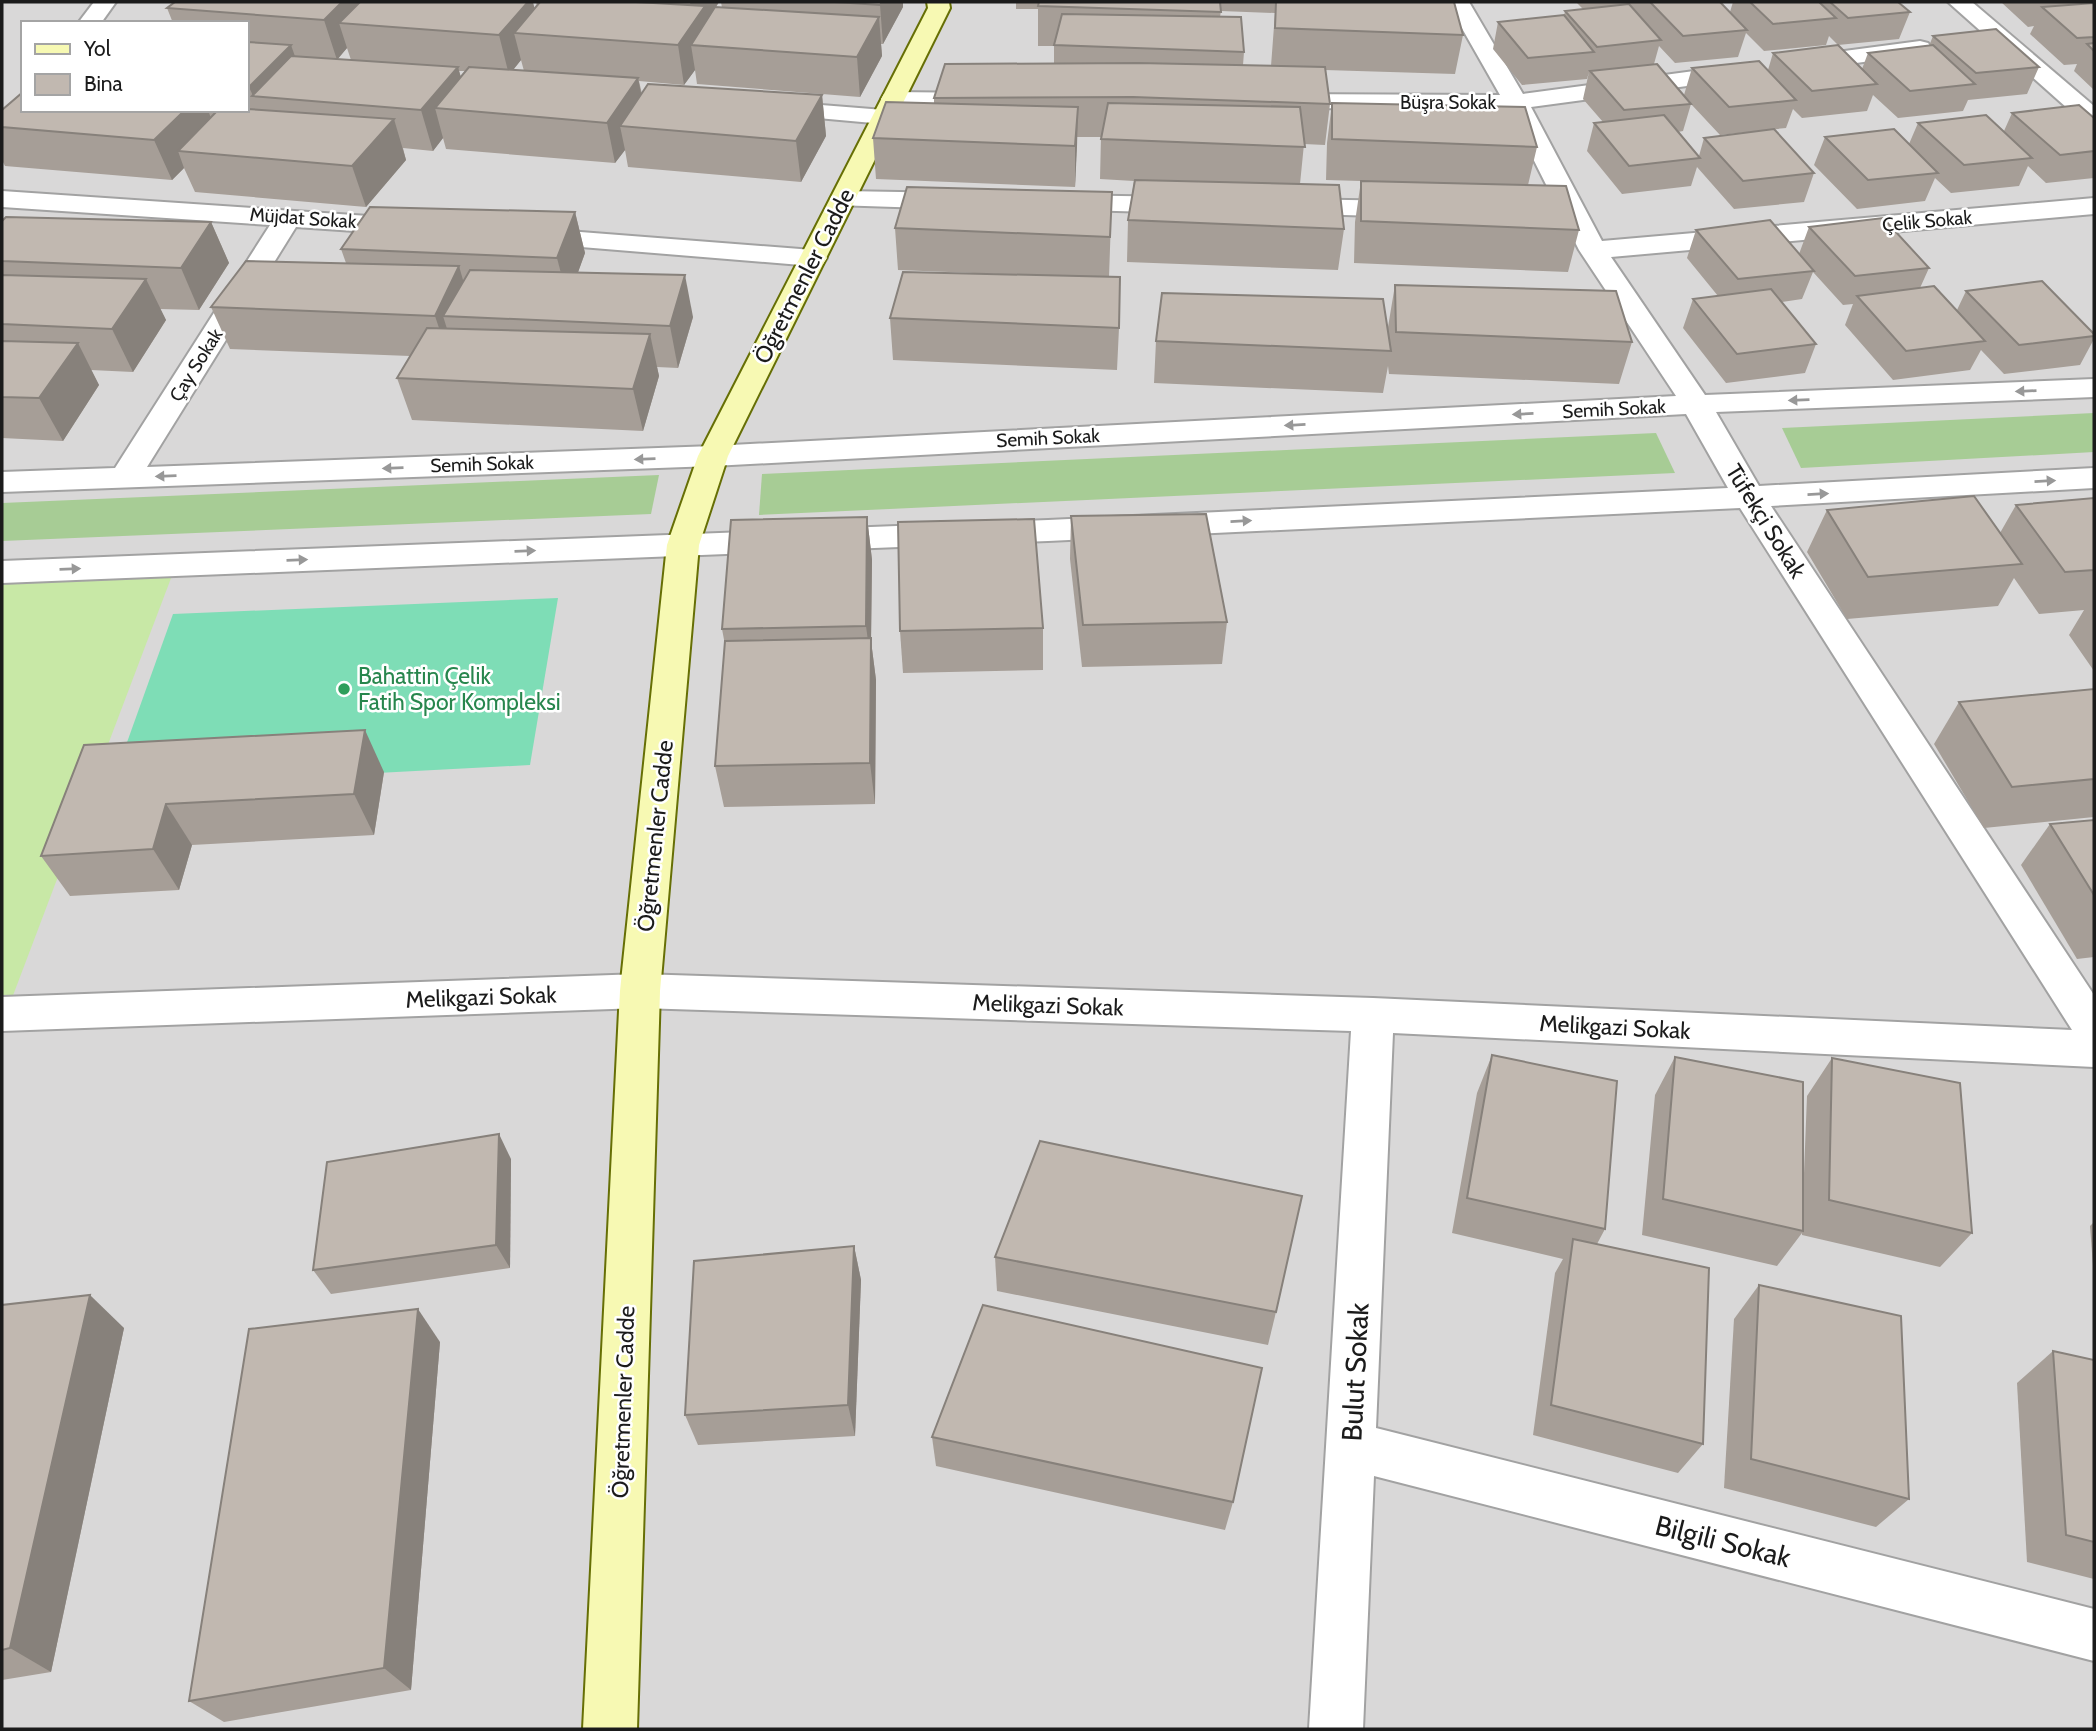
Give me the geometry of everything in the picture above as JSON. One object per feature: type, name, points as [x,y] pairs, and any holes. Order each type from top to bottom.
[{"type":"street","points":[[91,21],[105,2]]},
{"type":"street","name":"Öğretmenler Cadde","points":[[610,1729],[640,991],[683,545],[713,456],[939,8],[938,2]]},
{"type":"street","name":"Tüfekçi Sokak","points":[[1458,2],[1516,102],[1559,212],[1592,250],[1696,404],[1750,498],[2094,1029]]},
{"type":"street","points":[[1959,2],[2094,119]]},
{"type":"street","points":[[1970,41],[1998,38]]},
{"type":"street","name":"Büşra Sokak","points":[[1253,101],[1516,102],[1943,45]]},
{"type":"street","points":[[746,106],[889,108],[1004,100]]},
{"type":"street","name":"Müjdat Sokak","points":[[2,199],[437,229]]},
{"type":"street","points":[[843,199],[981,202]]},
{"type":"street","points":[[1036,203],[1215,206]]},
{"type":"street","name":"Çelik Sokak","points":[[1592,250],[2094,206]]},
{"type":"street","points":[[1270,207],[1435,210]]},
{"type":"street","name":"Çay Sokak","points":[[125,477],[289,217]]},
{"type":"street","points":[[507,234],[813,258]]},
{"type":"street","name":"Semih Sokak","points":[[2,482],[713,456],[1696,404],[2094,388]]},
{"type":"street","points":[[2,572],[1750,498],[2094,478]]},
{"type":"street","name":"Melikgazi Sokak","points":[[3,1018],[640,991],[1373,1016],[2094,1049]]},
{"type":"street","name":"Bulut Sokak","points":[[1336,1729],[1373,1016]]},
{"type":"street","name":"Bilgili Sokak","points":[[1351,1446],[2094,1635]]},
{"type":"shaded area","points":[[2,2],[2094,2],[2094,1729],[2,1729]]},
{"type":"green space","points":[[2094,413],[2094,452],[1801,468],[1782,428]]},
{"type":"green space","points":[[1656,433],[1675,473],[759,515],[762,474]]},
{"type":"green space","points":[[659,475],[651,514],[2,541],[2,503]]},
{"type":"green space","points":[[176,565],[6,1014],[2,1014],[2,572]]},
{"type":"green space","name":"Bahattin Çelik Fatih Spor Kompleksi","points":[[558,598],[530,765],[111,787],[173,614]]},
{"type":"building","points":[[175,2],[342,2],[324,20],[167,8]]},
{"type":"building","points":[[360,2],[528,2],[499,35],[339,23]]},
{"type":"building","points":[[540,2],[636,2],[705,6],[678,45],[514,33]]},
{"type":"building","points":[[835,2],[882,2],[880,5]]},
{"type":"building","points":[[1039,2],[1220,2],[1221,12],[1038,6]]},
{"type":"building","points":[[1276,2],[1454,2],[1463,35],[1275,28]]},
{"type":"building","points":[[1650,2],[1720,2],[1747,30],[1683,36]]},
{"type":"building","points":[[1750,2],[1819,2],[1836,18],[1773,24]]},
{"type":"building","points":[[1830,2],[1898,2],[1910,12],[1848,18]]},
{"type":"building","points":[[2094,3],[2094,37],[2077,38],[2042,7]]},
{"type":"building","points":[[1629,4],[1661,40],[1597,47],[1565,11]]},
{"type":"building","points":[[715,7],[879,17],[857,57],[691,45]]},
{"type":"building","points":[[1062,14],[1241,17],[1244,52],[1054,45]]},
{"type":"building","points":[[1564,15],[1594,52],[1528,58],[1498,22]]},
{"type":"building","points":[[1996,29],[2039,67],[1976,73],[1933,36]]},
{"type":"building","points":[[248,42],[291,45],[249,87]]},
{"type":"building","points":[[1838,45],[1877,84],[1812,91],[1773,53]]},
{"type":"building","points":[[1933,45],[1975,84],[1910,91],[1868,53]]},
{"type":"building","points":[[291,56],[458,67],[421,110],[252,96]]},
{"type":"building","points":[[1759,61],[1796,100],[1729,107],[1692,68]]},
{"type":"building","points":[[1138,63],[1325,67],[1330,104],[1133,97],[934,98],[945,64]]},
{"type":"building","points":[[1657,64],[1691,104],[1624,110],[1590,71]]},
{"type":"building","points":[[469,67],[638,78],[607,123],[435,108]]},
{"type":"building","points":[[648,84],[822,95],[796,141],[620,126]]},
{"type":"building","points":[[21,94],[21,112],[183,112],[154,140],[2,127],[2,110]]},
{"type":"building","points":[[886,102],[1078,107],[1075,146],[873,138]]},
{"type":"building","points":[[1108,103],[1300,107],[1305,147],[1101,139]]},
{"type":"building","points":[[1332,103],[1525,107],[1537,147],[1332,139]]},
{"type":"building","points":[[2079,105],[2094,118],[2094,151],[2060,155],[2012,113]]},
{"type":"building","points":[[248,109],[394,119],[352,166],[178,151],[216,112],[248,112]]},
{"type":"building","points":[[1664,115],[1700,158],[1629,166],[1594,123]]},
{"type":"building","points":[[1986,115],[2032,158],[1964,165],[1918,123]]},
{"type":"building","points":[[1774,129],[1814,173],[1743,181],[1704,138]]},
{"type":"building","points":[[1894,129],[1938,173],[1868,180],[1825,137]]},
{"type":"building","points":[[1135,180],[1339,185],[1344,229],[1128,220]]},
{"type":"building","points":[[1361,181],[1566,186],[1579,230],[1361,221]]},
{"type":"building","points":[[907,187],[1112,192],[1110,237],[895,228]]},
{"type":"building","points":[[370,207],[575,212],[557,258],[341,249]]},
{"type":"building","points":[[6,217],[211,222],[181,268],[2,261],[2,221]]},
{"type":"building","points":[[1883,218],[1929,268],[1855,276],[1809,227]]},
{"type":"building","points":[[1770,220],[1814,271],[1738,279],[1696,230]]},
{"type":"building","points":[[246,261],[459,266],[435,316],[211,307]]},
{"type":"building","points":[[470,270],[685,275],[670,326],[443,316]]},
{"type":"building","points":[[903,272],[1120,277],[1119,328],[890,318]]},
{"type":"building","points":[[2,275],[146,279],[112,329],[2,324]]},
{"type":"building","points":[[2042,281],[2094,336],[2019,345],[1966,291]]},
{"type":"building","points":[[1395,285],[1616,291],[1632,342],[1396,332]]},
{"type":"building","points":[[1934,286],[1985,341],[1906,351],[1857,296]]},
{"type":"building","points":[[1771,289],[1816,344],[1737,354],[1693,299]]},
{"type":"building","points":[[1162,293],[1383,299],[1391,351],[1156,341]]},
{"type":"building","points":[[427,328],[650,334],[633,389],[397,378]]},
{"type":"building","points":[[2,341],[78,343],[39,398],[2,397]]},
{"type":"building","points":[[1974,496],[2022,564],[1868,577],[1827,510]]},
{"type":"building","points":[[2094,498],[2094,570],[2065,572],[2016,505]]},
{"type":"building","points":[[1206,514],[1227,622],[1083,625],[1071,516]]},
{"type":"building","points":[[867,517],[866,626],[722,629],[731,520]]},
{"type":"building","points":[[1034,519],[1043,628],[900,631],[898,522]]},
{"type":"building","points":[[871,638],[870,763],[715,766],[725,641]]},
{"type":"building","points":[[2094,689],[2094,779],[2012,787],[1959,702]]},
{"type":"building","points":[[365,730],[354,794],[166,804],[153,849],[41,856],[84,745]]},
{"type":"building","points":[[2094,820],[2094,895],[2050,824]]},
{"type":"building","points":[[1492,1055],[1617,1081],[1605,1229],[1467,1198]]},
{"type":"building","points":[[1675,1057],[1803,1082],[1803,1231],[1663,1199]]},
{"type":"building","points":[[1832,1058],[1960,1083],[1972,1233],[1829,1200]]},
{"type":"building","points":[[499,1134],[496,1245],[313,1270],[327,1162]]},
{"type":"building","points":[[1040,1141],[1302,1196],[1276,1312],[995,1257]]},
{"type":"building","points":[[1573,1239],[1709,1268],[1703,1444],[1551,1405]]},
{"type":"building","points":[[854,1246],[848,1405],[685,1415],[694,1261]]},
{"type":"building","points":[[1759,1285],[1901,1316],[1909,1499],[1751,1459]]},
{"type":"building","points":[[90,1295],[10,1648],[2,1650],[2,1305]]},
{"type":"building","points":[[983,1305],[1262,1368],[1233,1502],[932,1437]]},
{"type":"building","points":[[418,1309],[384,1668],[189,1701],[249,1329]]},
{"type":"building","points":[[2053,1351],[2094,1360],[2094,1542],[2066,1535]]},
{"type":"place","name":"Bahattin Çelik Fatih Spor Kompleksi","points":[[344,689]]}]
